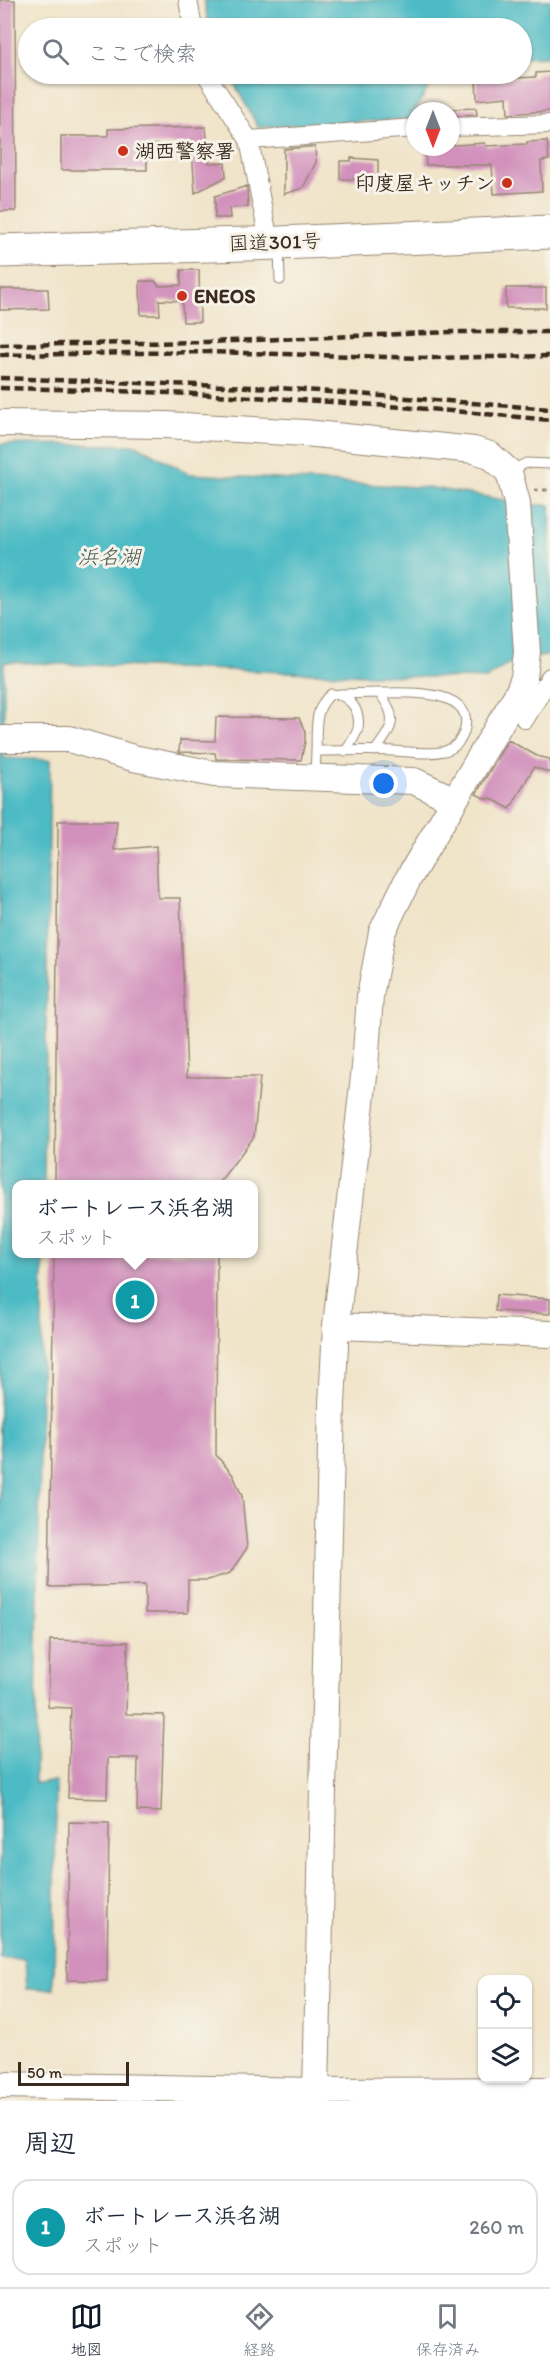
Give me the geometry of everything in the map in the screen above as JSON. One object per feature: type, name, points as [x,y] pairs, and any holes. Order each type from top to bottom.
[{"type":"highway","name":"国道301号","points":[[0,251],[550,232]]},
{"type":"street","points":[[188,0],[191,18]]},
{"type":"street","points":[[213,84],[249,140],[266,226],[272,243]]},
{"type":"street","points":[[460,127],[550,124]]},
{"type":"street","points":[[249,140],[406,129]]},
{"type":"street","points":[[0,423],[166,425],[305,433],[474,450],[490,455],[509,472],[518,503],[527,652],[524,678],[518,693],[408,879],[382,932],[370,996],[336,1326],[332,1404],[316,2091]]},
{"type":"street","points":[[525,719],[550,677]]},
{"type":"street","points":[[2,739],[69,739],[133,758],[214,774],[414,781],[454,800]]},
{"type":"street","points":[[336,1326],[550,1334]]},
{"type":"street","points":[[0,2085],[316,2091],[550,2090]]},
{"type":"lane","points":[[272,243],[280,280]]},
{"type":"lane","points":[[509,472],[526,463],[550,464]]},
{"type":"lane","points":[[375,751],[388,732],[392,719],[387,702],[379,693]]},
{"type":"lane","points":[[315,778],[316,751],[318,711],[322,702],[331,694],[432,694],[444,696],[464,715],[465,724],[460,740],[447,751],[414,753],[316,751]]},
{"type":"lane","points":[[340,694],[354,705],[358,714],[358,728],[346,751]]},
{"type":"water","points":[[204,0],[550,0],[550,56],[532,57],[532,18],[207,18]]},
{"type":"water","points":[[234,84],[429,84],[420,102],[406,102],[406,119],[258,127]]},
{"type":"water","name":"浜名湖","points":[[0,444],[136,445],[190,474],[433,488],[534,505],[550,505],[550,655],[511,662],[486,679],[4,662],[4,758],[50,760],[44,1180],[12,1180],[12,1258],[43,1258],[35,1783],[56,1782],[54,1989],[27,1989],[25,1959],[0,1959]]},
{"type":"building","points":[[0,0],[15,0],[16,211],[0,211]]},
{"type":"building","points":[[550,72],[550,111],[508,114],[507,97],[477,100],[476,84],[532,84],[532,77],[536,77],[536,73]]},
{"type":"building","points":[[476,108],[477,115],[460,116],[460,109]]},
{"type":"building","points":[[206,127],[209,163],[225,163],[226,177],[195,193],[192,149],[187,149],[187,144],[147,145],[147,170],[61,170],[61,136],[108,136],[108,129]]},
{"type":"building","points":[[547,141],[549,160],[541,161],[542,191],[494,194],[492,165],[426,165],[426,156],[460,156],[460,145],[485,143],[486,146],[527,144],[527,142]]},
{"type":"building","points":[[315,147],[316,162],[303,188],[284,194],[284,149]]},
{"type":"building","points":[[351,158],[378,160],[378,180],[340,179],[340,161],[351,161]]},
{"type":"building","points":[[247,186],[248,207],[229,208],[230,218],[215,218],[215,196]]},
{"type":"building","points":[[181,270],[199,270],[200,322],[183,322],[182,301],[159,300],[160,315],[141,315],[140,281],[155,281],[159,286],[181,285]]},
{"type":"building","points":[[506,288],[546,288],[546,308],[506,308]]},
{"type":"building","points":[[0,289],[48,289],[49,309],[0,310]]},
{"type":"building","points":[[216,717],[299,718],[305,732],[301,760],[216,759],[215,753],[179,752],[180,740],[215,741]]},
{"type":"building","points":[[508,740],[537,756],[550,759],[550,773],[534,767],[510,809],[489,797],[488,800],[476,794]]},
{"type":"building","points":[[58,821],[117,821],[114,850],[156,846],[158,898],[180,898],[187,1077],[260,1077],[254,1137],[221,1180],[55,1180]]},
{"type":"building","points":[[54,1258],[217,1258],[216,1455],[233,1475],[242,1496],[247,1548],[230,1573],[208,1580],[188,1580],[188,1613],[145,1613],[145,1585],[49,1587]]},
{"type":"building","points":[[496,1295],[550,1299],[550,1314],[495,1311]]},
{"type":"building","points":[[50,1640],[128,1642],[126,1714],[164,1715],[161,1812],[137,1811],[138,1758],[108,1758],[107,1799],[68,1798],[71,1708],[48,1707]]},
{"type":"building","points":[[69,1822],[109,1823],[107,1981],[67,1980]]},
{"type":"railway","points":[[0,345],[207,342],[451,332],[550,332]]},
{"type":"railway","points":[[0,355],[207,352],[427,358],[550,356]]},
{"type":"railway","points":[[0,378],[279,388],[550,409]]},
{"type":"railway","points":[[0,388],[275,398],[550,420]]},
{"type":"place","name":"湖西警察署","points":[[123,151]]},
{"type":"place","name":"印度屋キッチン","points":[[507,183]]},
{"type":"place","name":"ENEOS","points":[[182,296]]},
{"type":"place","name":"ボートレース浜名湖","points":[[135,1300]]}]
